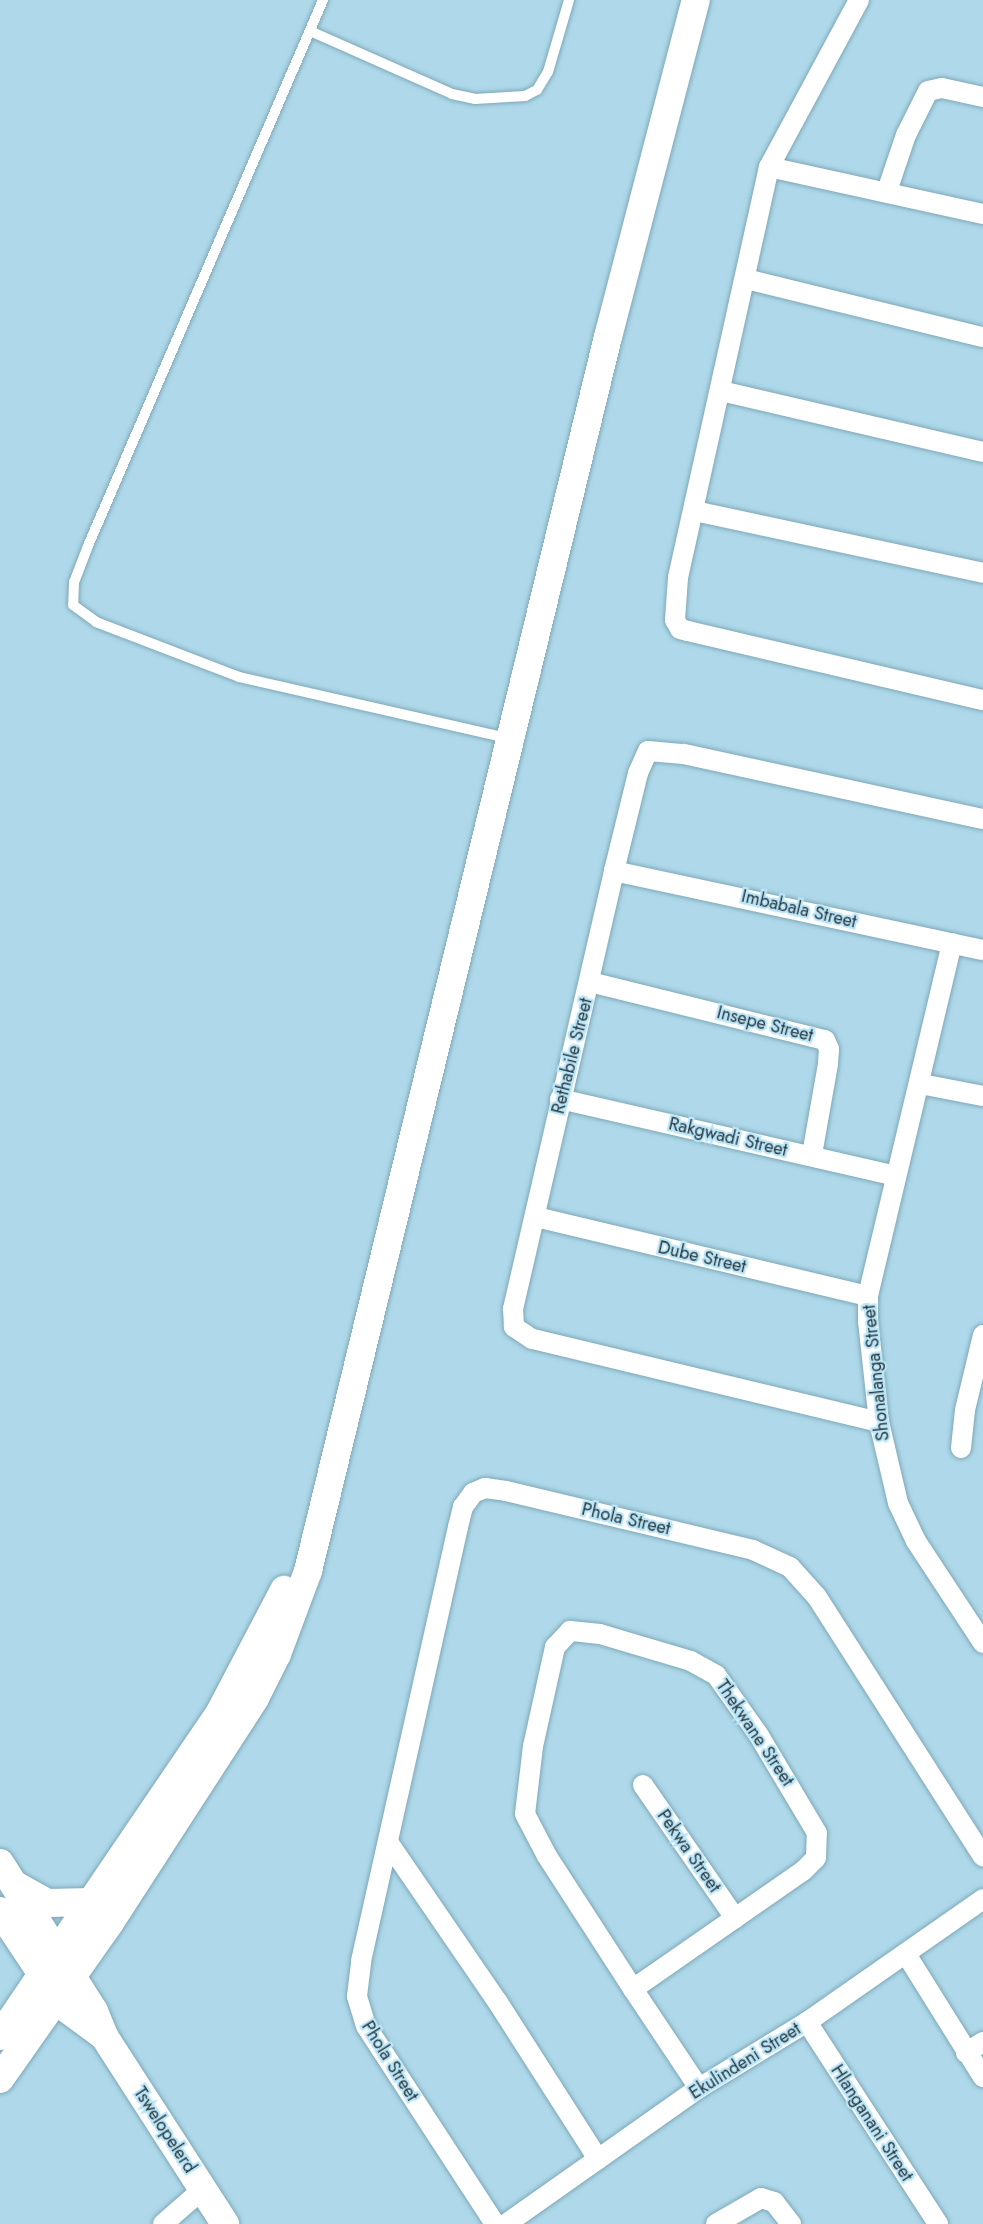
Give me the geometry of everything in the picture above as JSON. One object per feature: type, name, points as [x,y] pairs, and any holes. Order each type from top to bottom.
[{"type":"main road","points":[[0,2036],[56,1977],[255,1698],[297,1606],[315,1548],[321,1506],[512,738],[608,337],[696,0]]},
{"type":"main road","points":[[0,2079],[56,1977],[90,1902],[220,1712],[278,1604],[304,1535],[321,1506]]},
{"type":"main road","points":[[6,1874],[48,1903],[90,1902]]},
{"type":"main road","points":[[6,1874],[56,1977]]},
{"type":"main road","points":[[0,1911],[56,1977]]},
{"type":"main road","name":"Tswelopelerd","points":[[56,1977],[94,2010],[104,2036],[225,2224]]},
{"type":"street","points":[[859,0],[769,167],[675,604],[675,620],[680,629],[983,700]]},
{"type":"street","points":[[887,190],[906,135],[928,90],[942,88],[983,97]]},
{"type":"street","points":[[769,167],[887,190],[983,214]]},
{"type":"street","points":[[746,279],[983,337]]},
{"type":"street","points":[[720,391],[983,452]]},
{"type":"street","points":[[695,511],[983,573]]},
{"type":"street","name":"Rethabile Street","points":[[879,1422],[521,1335],[514,1327],[513,1309],[614,871],[641,761],[648,751],[654,750],[983,819]]},
{"type":"street","name":"Imbabala Street","points":[[614,871],[983,950]]},
{"type":"street","name":"Shonalanga Street","points":[[952,943],[921,1084],[896,1176],[868,1296],[879,1422],[888,1474],[916,1541],[983,1643]]},
{"type":"street","name":"Insepe Street","points":[[590,982],[825,1040],[828,1064],[812,1155]]},
{"type":"street","points":[[921,1084],[983,1096]]},
{"type":"street","name":"Rakgwadi Street","points":[[560,1099],[896,1176]]},
{"type":"street","name":"Dube Street","points":[[536,1217],[868,1296]]},
{"type":"street","points":[[961,1448],[974,1413],[983,1335]]},
{"type":"street","name":"Phola Street","points":[[495,2224],[378,2044],[358,2005],[361,1960],[390,1845],[463,1507],[473,1493],[491,1488],[753,1550],[790,1567],[816,1597],[983,1857]]},
{"type":"street","name":"Thekwane Street","points":[[633,1989],[812,1863],[819,1848],[813,1821],[716,1675],[691,1661],[600,1634],[567,1632],[555,1647],[533,1746],[525,1814],[547,1856],[633,1989],[699,2088]]},
{"type":"street","name":"Pekwa Street","points":[[643,1785],[735,1918]]},
{"type":"street","points":[[390,1845],[497,2001],[598,2159]]},
{"type":"street","name":"Ekulindeni Street","points":[[506,2224],[699,2088],[807,2022],[983,1899]]},
{"type":"street","points":[[906,1954],[983,2077]]},
{"type":"street","name":"Hlanganani Street","points":[[807,2022],[938,2224]]},
{"type":"street","points":[[966,2053],[983,2042]]},
{"type":"street","points":[[163,2224],[203,2189]]},
{"type":"street","points":[[716,2224],[761,2198],[774,2202],[791,2224]]},
{"type":"lane","points":[[323,0],[84,556],[74,582],[73,604],[96,622],[239,677],[512,738]]},
{"type":"lane","points":[[310,32],[452,94],[475,99],[525,96],[537,90],[548,72],[568,0]]}]
